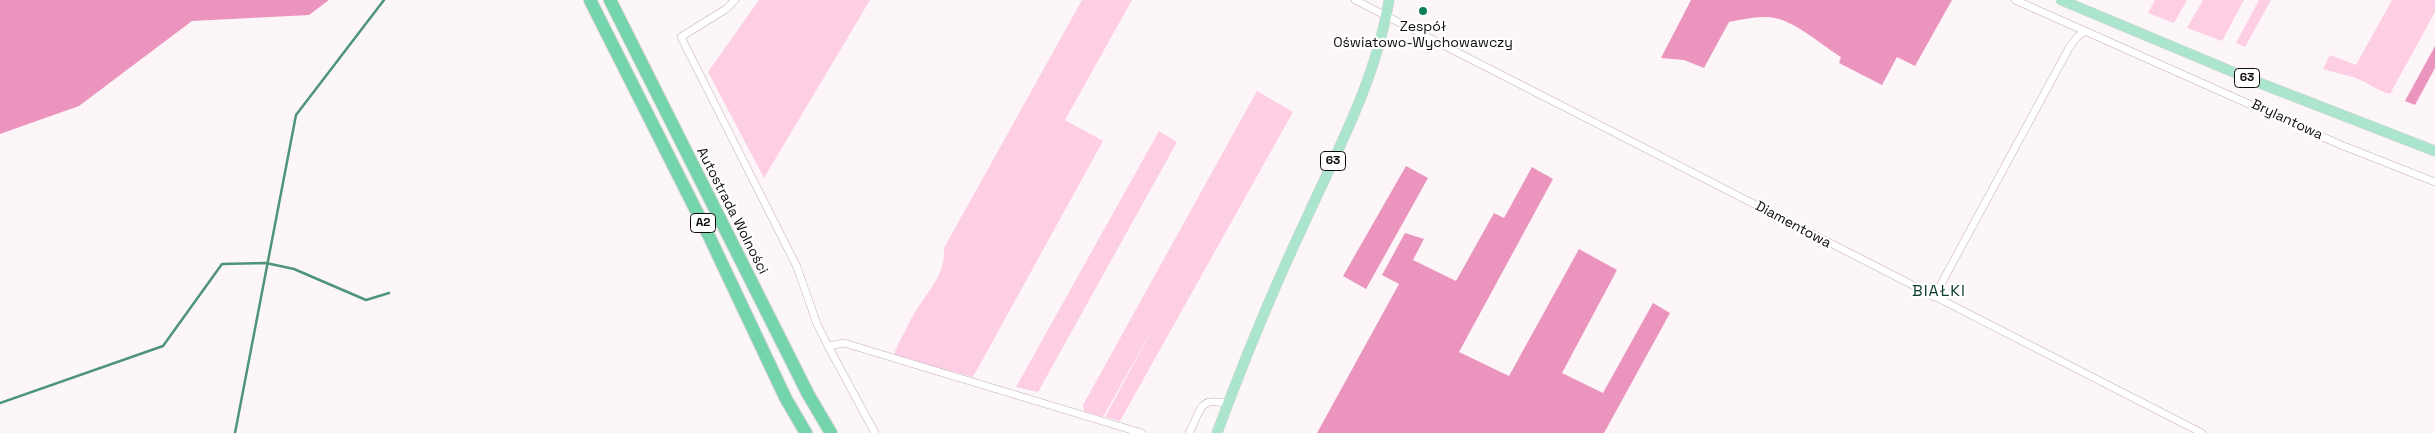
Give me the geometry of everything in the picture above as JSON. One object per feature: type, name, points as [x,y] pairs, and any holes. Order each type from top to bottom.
[{"type":"highway","name":"A2","points":[[590,0],[709,236],[786,399],[806,433]]},
{"type":"highway","name":"Autostrada Wolności","points":[[610,0],[787,354],[831,433]]},
{"type":"main road","name":"63","points":[[1217,433],[1268,303],[1361,97],[1377,54],[1389,0]]},
{"type":"main road","name":"63","points":[[2061,0],[2257,82],[2435,151]]},
{"type":"street","points":[[735,0],[726,9],[681,37],[797,266],[828,346],[875,433]]},
{"type":"street","name":"Diamentowa","points":[[1355,0],[2202,433]]},
{"type":"street","name":"Brylantowa","points":[[2015,0],[2341,145],[2435,182]]},
{"type":"street","points":[[1934,297],[2069,48],[2077,37],[2085,31]]},
{"type":"street","points":[[828,346],[844,343],[1142,433]]},
{"type":"street","points":[[1189,433],[1204,403],[1212,400],[1228,404]]},
{"type":"shaded area","points":[[0,0],[329,0],[309,15],[192,21],[79,106],[0,134]]},
{"type":"shaded area","points":[[759,0],[870,0],[764,178],[708,72]]},
{"type":"shaded area","points":[[1082,0],[1132,0],[1065,120],[1103,141],[973,377],[895,356],[895,351],[911,319],[940,273],[944,248]]},
{"type":"shaded area","points":[[1691,0],[1952,0],[1915,66],[1897,57],[1882,85],[1839,63],[1841,57],[1792,24],[1769,17],[1729,22],[1704,68],[1684,60],[1661,58]]},
{"type":"shaded area","points":[[2155,0],[2187,0],[2174,23],[2148,13]]},
{"type":"shaded area","points":[[2203,0],[2244,0],[2222,41],[2187,28]]},
{"type":"shaded area","points":[[2259,0],[2271,0],[2245,47],[2236,43]]},
{"type":"shaded area","points":[[2392,0],[2435,0],[2435,12],[2390,94],[2354,77],[2323,69],[2330,55],[2356,65]]},
{"type":"shaded area","points":[[2435,46],[2435,68],[2415,105],[2405,101]]},
{"type":"shaded area","points":[[1257,91],[1293,112],[1120,421],[1105,417],[1158,319],[1103,417],[1084,411],[1083,405]]},
{"type":"shaded area","points":[[1159,131],[1177,142],[1038,392],[1016,387]]},
{"type":"shaded area","points":[[1406,166],[1428,178],[1366,289],[1343,276]]},
{"type":"shaded area","points":[[1532,167],[1553,179],[1459,352],[1509,376],[1579,249],[1617,270],[1562,373],[1603,393],[1653,303],[1670,313],[1604,433],[1317,433],[1399,284],[1382,275],[1405,233],[1424,239],[1413,260],[1456,281],[1494,213],[1504,218]]},
{"type":"waterway","points":[[235,433],[296,115],[384,0]]},
{"type":"waterway","points":[[0,403],[163,346],[222,264],[266,263],[294,269],[366,300],[389,293]]},
{"type":"place","name":"Zespół Oświatowo-Wychowawczy","points":[[1423,11]]},
{"type":"district","name":"BIAŁKI","points":[[1939,292]]}]
